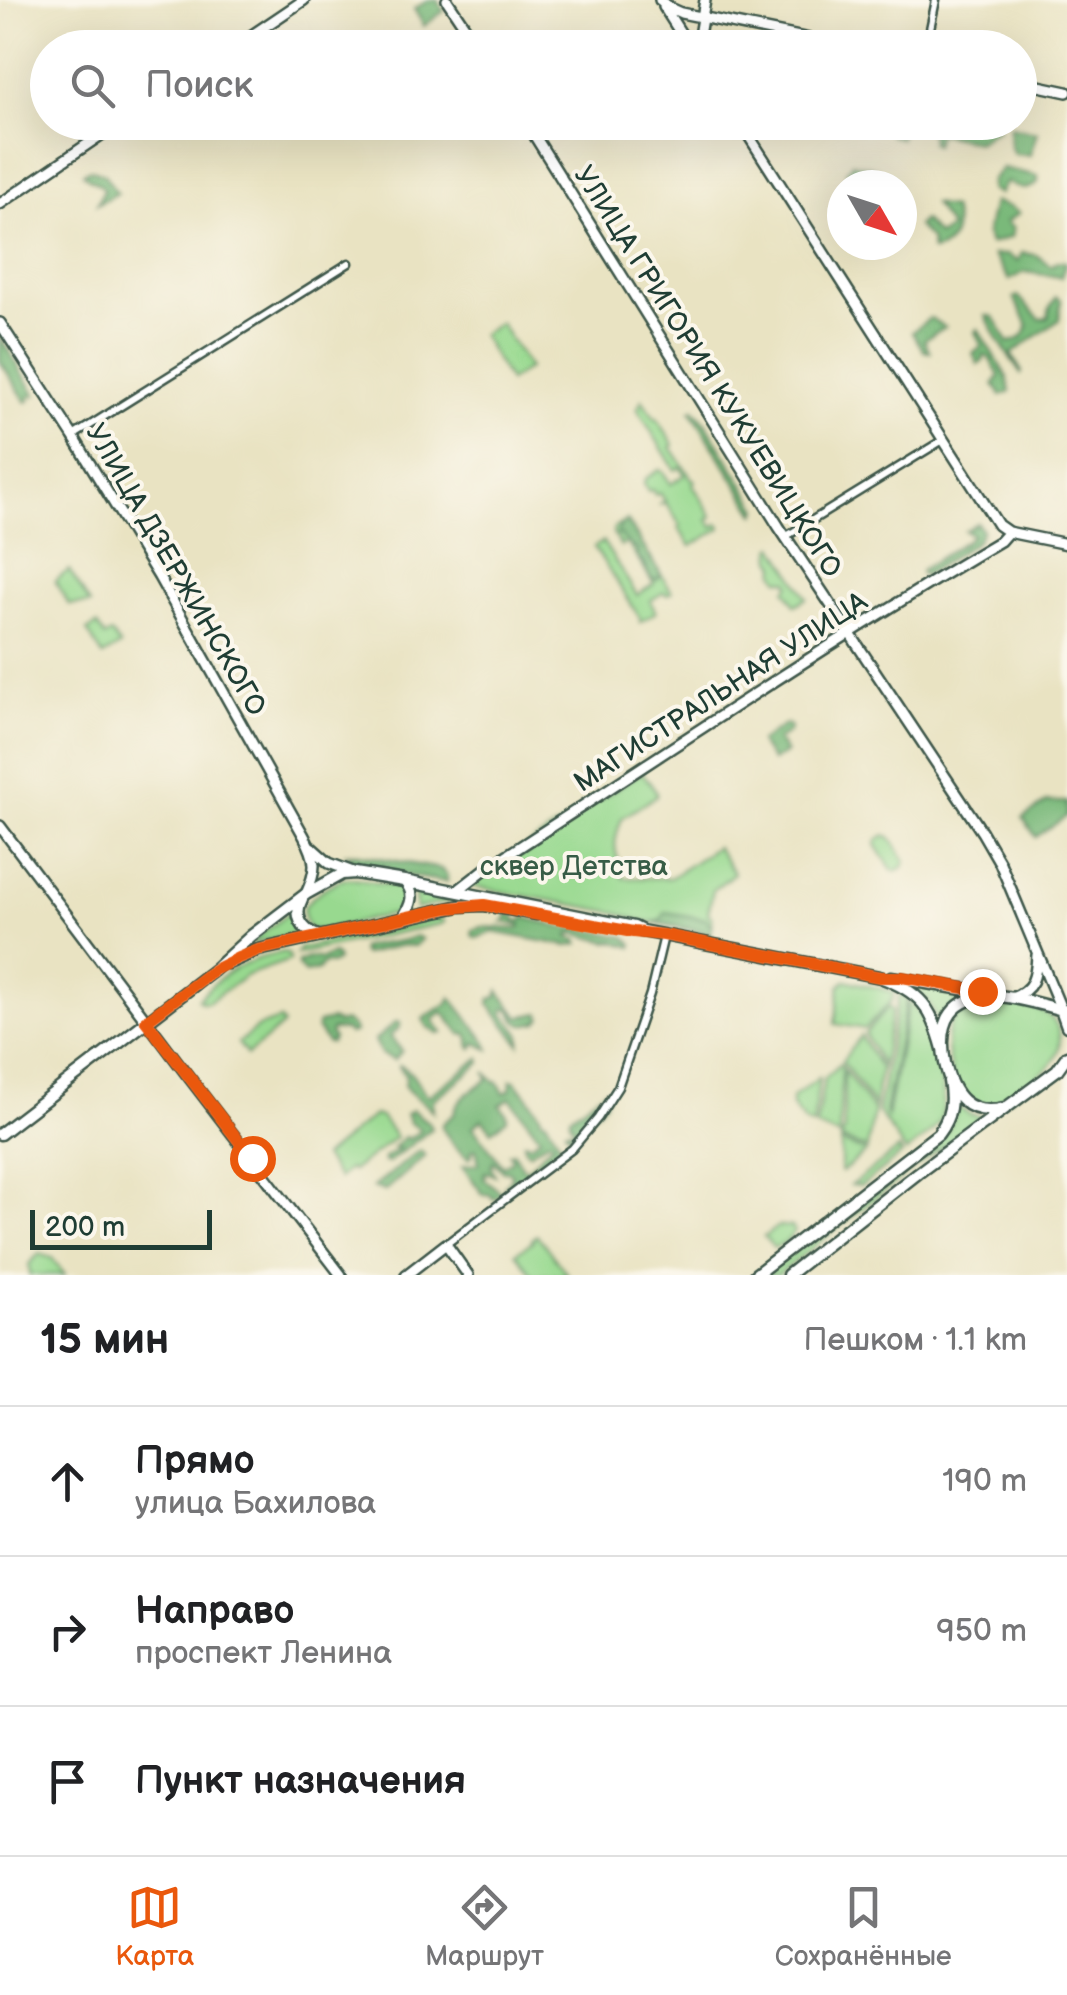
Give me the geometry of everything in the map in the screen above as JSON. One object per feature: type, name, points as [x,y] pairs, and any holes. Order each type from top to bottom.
[{"type":"main road","points":[[0,1134],[214,970],[306,894],[342,874],[355,872],[457,891],[899,984],[920,999],[936,1023],[950,1080],[949,1116],[938,1134],[756,1275]]},
{"type":"main road","points":[[404,881],[412,894],[404,918]]},
{"type":"main road","points":[[306,894],[298,910],[299,918],[310,933],[319,936]]},
{"type":"main road","points":[[214,970],[258,950],[476,904],[642,931]]},
{"type":"main road","points":[[880,977],[982,991],[1064,1010],[1067,1026]]},
{"type":"main road","points":[[943,1049],[942,1032],[951,1013],[977,999],[1004,998]]},
{"type":"main road","points":[[788,1275],[1067,1059]]},
{"type":"main road","points":[[950,1080],[959,1098],[974,1108],[992,1111],[1010,1106]]},
{"type":"street","points":[[259,30],[304,0]]},
{"type":"street","points":[[447,0],[467,30]]},
{"type":"street","points":[[660,0],[672,10],[766,30]]},
{"type":"street","points":[[660,0],[681,30]]},
{"type":"street","points":[[699,30],[705,0]]},
{"type":"street","points":[[930,30],[936,0]]},
{"type":"street","points":[[1037,86],[1067,92]]},
{"type":"street","points":[[0,204],[94,140]]},
{"type":"street","name":"УЛИЦА ГРИГОРИЯ КУКУЕВИЦКОГО","points":[[537,140],[785,537],[988,842],[1064,1010]]},
{"type":"street","points":[[751,140],[988,512],[1008,532],[1067,544]]},
{"type":"street","points":[[73,436],[349,263]]},
{"type":"street","name":"УЛИЦА ДЗЕРЖИНСКОГО","points":[[0,323],[186,622],[308,843],[315,870],[306,894]]},
{"type":"street","points":[[785,537],[943,440]]},
{"type":"street","name":"МАГИСТРАЛЬНАЯ УЛИЦА","points":[[457,891],[849,634],[1000,541],[1008,532]]},
{"type":"street","points":[[0,826],[341,1275]]},
{"type":"street","name":"УЛИЦА ДЗЕРЖИНСКОГО","points":[[308,843],[329,863],[355,872]]},
{"type":"street","points":[[406,1275],[572,1150],[598,1118],[618,1088],[650,994],[664,935]]},
{"type":"street","points":[[1004,998],[1030,987],[1035,979],[1037,952]]},
{"type":"street","points":[[446,1244],[468,1275]]},
{"type":"green space","points":[[437,0],[444,11],[424,26],[414,9]]},
{"type":"green space","points":[[1010,140],[1035,140],[1030,155],[1014,154]]},
{"type":"green space","points":[[852,163],[878,169],[878,170],[847,170]]},
{"type":"green space","points":[[1002,168],[1038,176],[1038,182],[1022,189],[1006,182],[999,194],[990,189],[991,180]]},
{"type":"green space","points":[[90,169],[104,174],[117,193],[97,204],[104,189],[83,173]]},
{"type":"green space","points":[[993,202],[1019,213],[1006,222],[1013,229],[1011,237],[990,244],[986,234]]},
{"type":"green space","points":[[933,204],[952,208],[955,223],[950,241],[932,251],[930,239],[917,226],[923,220],[938,236],[950,228]]},
{"type":"green space","points":[[1022,253],[1036,255],[1051,266],[1058,261],[1066,262],[1061,277],[1025,272],[1009,280],[993,255],[1007,255],[1018,261]]},
{"type":"green space","points":[[1018,296],[1040,319],[1048,318],[1056,297],[1061,300],[1059,320],[1011,354],[1021,374],[986,316],[994,317],[1008,342],[1019,339],[1028,325],[1014,298]]},
{"type":"green space","points":[[930,318],[945,327],[924,340],[930,352],[924,351],[912,332]]},
{"type":"green space","points":[[500,323],[529,368],[509,381],[481,335]]},
{"type":"green space","points":[[978,329],[1007,377],[1010,392],[1001,396],[994,384],[999,376],[989,358],[984,355],[978,364],[973,354],[982,346],[975,332]]},
{"type":"green space","points":[[0,337],[36,395],[29,396],[26,402],[0,361]]},
{"type":"green space","points":[[642,400],[695,480],[693,485],[712,516],[708,520],[713,527],[721,526],[691,546],[666,503],[659,505],[665,501],[660,493],[655,495],[644,484],[659,470],[671,484],[685,475],[680,467],[675,470],[638,410]]},
{"type":"green space","points":[[694,409],[759,509],[756,514],[691,411]]},
{"type":"green space","points":[[627,520],[672,592],[664,592],[650,601],[656,612],[640,622],[594,547],[603,542],[637,595],[654,584],[627,543],[621,546],[613,533]]},
{"type":"green space","points":[[624,523],[629,524],[659,571],[657,580],[649,576],[637,557],[637,549],[618,533]]},
{"type":"green space","points":[[977,523],[982,530],[977,541],[928,573],[920,573],[967,540],[972,535],[965,531]]},
{"type":"green space","points":[[775,546],[807,598],[795,605],[786,590],[789,581],[779,579],[775,572]]},
{"type":"green space","points":[[69,570],[90,604],[69,605],[55,581]]},
{"type":"green space","points":[[97,625],[105,637],[111,634],[120,646],[103,656],[87,631]]},
{"type":"green space","points":[[786,724],[789,732],[777,740],[786,753],[772,761],[759,742]]},
{"type":"green space","name":"сквер Детства","points":[[642,772],[657,793],[622,818],[615,848],[623,878],[670,878],[716,847],[734,873],[713,890],[708,913],[712,918],[711,934],[472,886],[473,881]]},
{"type":"green space","points":[[1047,802],[1067,802],[1067,816],[1036,837],[1023,818]]},
{"type":"green space","points":[[885,835],[906,861],[897,871],[892,870],[876,845]]},
{"type":"green space","points":[[346,854],[441,869],[447,882],[396,874],[383,865],[380,871],[352,865]]},
{"type":"green space","points":[[349,878],[401,887],[406,896],[402,912],[322,930],[310,929],[303,908],[324,889]]},
{"type":"green space","points":[[418,888],[480,899],[416,909]]},
{"type":"green space","points":[[290,912],[299,933],[248,944]]},
{"type":"green space","points":[[666,912],[706,919],[712,926],[711,933],[653,922],[660,921]]},
{"type":"green space","points":[[507,914],[514,915],[517,921],[524,917],[626,937],[633,944],[632,947],[574,933],[570,938],[579,944],[568,946],[493,932],[476,938],[472,935],[473,930],[482,927],[519,929],[521,925],[503,922]]},
{"type":"green space","points":[[440,917],[444,922],[440,924],[296,954],[300,948]]},
{"type":"green space","points":[[416,936],[422,939],[415,946],[364,955],[361,952],[367,946]]},
{"type":"green space","points":[[284,952],[290,960],[247,975],[208,1002],[198,999],[237,968]]},
{"type":"green space","points":[[333,954],[337,961],[324,963],[318,970],[305,973],[298,966],[298,962],[306,959]]},
{"type":"green space","points":[[846,980],[894,992],[892,1000],[865,1029],[835,1024],[840,985]]},
{"type":"green space","points":[[902,982],[970,995],[948,1010],[940,1026],[927,999]]},
{"type":"green space","points":[[499,991],[519,1017],[540,1013],[542,1017],[538,1022],[523,1025],[510,1009],[504,1009],[521,1035],[520,1044],[489,1004]]},
{"type":"green space","points":[[899,994],[915,1007],[926,1026],[943,1097],[938,1123],[906,1152],[878,1112]]},
{"type":"green space","points":[[451,997],[489,1049],[476,1043],[472,1049],[468,1035],[461,1034],[443,1012],[433,1020],[443,1033],[427,1026],[423,1019],[447,1005]]},
{"type":"green space","points":[[906,1002],[908,1005],[887,1117],[885,1111]]},
{"type":"green space","points":[[980,1002],[1041,1011],[1053,1020],[1060,1035],[1058,1051],[1050,1065],[1013,1096],[993,1105],[976,1103],[957,1089],[947,1051],[948,1032],[955,1017]]},
{"type":"green space","points":[[889,1006],[892,1010],[882,1066],[865,1034]]},
{"type":"green space","points":[[280,1020],[283,1025],[247,1055],[238,1043],[258,1027]]},
{"type":"green space","points":[[345,1021],[355,1032],[332,1030],[333,1038],[327,1043],[317,1028],[318,1023]]},
{"type":"green space","points":[[396,1022],[400,1027],[390,1036],[402,1051],[394,1060],[381,1054],[375,1040]]},
{"type":"green space","points":[[861,1036],[881,1070],[875,1107],[842,1061]]},
{"type":"green space","points":[[480,1058],[481,1063],[433,1100],[433,1112],[406,1089],[406,1077],[399,1067],[408,1071],[428,1096]]},
{"type":"green space","points":[[840,1064],[839,1136],[816,1127],[824,1079]]},
{"type":"green space","points":[[844,1070],[874,1111],[867,1149],[841,1139]]},
{"type":"green space","points":[[485,1072],[504,1093],[510,1090],[511,1080],[516,1081],[562,1146],[509,1190],[504,1187],[512,1176],[493,1161],[495,1175],[485,1172],[484,1179],[503,1194],[493,1199],[483,1194],[462,1166],[479,1164],[476,1149],[469,1159],[442,1128],[463,1098],[488,1079]],"holes":[[[510,1098],[540,1137],[531,1144],[524,1142],[529,1153],[549,1140],[553,1142],[527,1169],[514,1152],[509,1153],[513,1159],[503,1166],[473,1127],[482,1119],[492,1131],[507,1119],[500,1105]]]},
{"type":"green space","points":[[819,1078],[813,1126],[805,1123],[792,1106],[792,1098]]},
{"type":"green space","points":[[606,1089],[605,1103],[580,1126],[580,1134],[568,1134],[565,1130],[575,1130],[570,1116]]},
{"type":"green space","points":[[956,1106],[983,1117],[917,1166],[913,1161],[947,1131]]},
{"type":"green space","points":[[412,1110],[431,1129],[388,1163],[384,1162],[384,1158],[399,1149],[393,1148],[404,1137],[409,1139],[421,1130],[410,1123],[406,1114]]},
{"type":"green space","points":[[374,1115],[381,1117],[396,1137],[338,1178],[323,1157]]},
{"type":"green space","points":[[841,1142],[866,1152],[842,1172],[841,1171]]},
{"type":"green space","points":[[899,1149],[902,1154],[861,1186],[851,1185]]},
{"type":"green space","points":[[420,1150],[425,1156],[385,1191],[373,1187]]},
{"type":"green space","points":[[910,1164],[913,1169],[778,1275],[764,1275]]},
{"type":"green space","points":[[778,1226],[795,1231],[774,1248],[764,1237]]},
{"type":"green space","points":[[537,1235],[568,1275],[533,1275],[516,1253]]},
{"type":"green space","points":[[39,1254],[52,1258],[65,1275],[30,1275],[29,1264]]},
{"type":"route","points":[[252,1158],[146,1021],[214,970],[258,950],[448,908],[484,905],[880,977],[982,991]]}]
